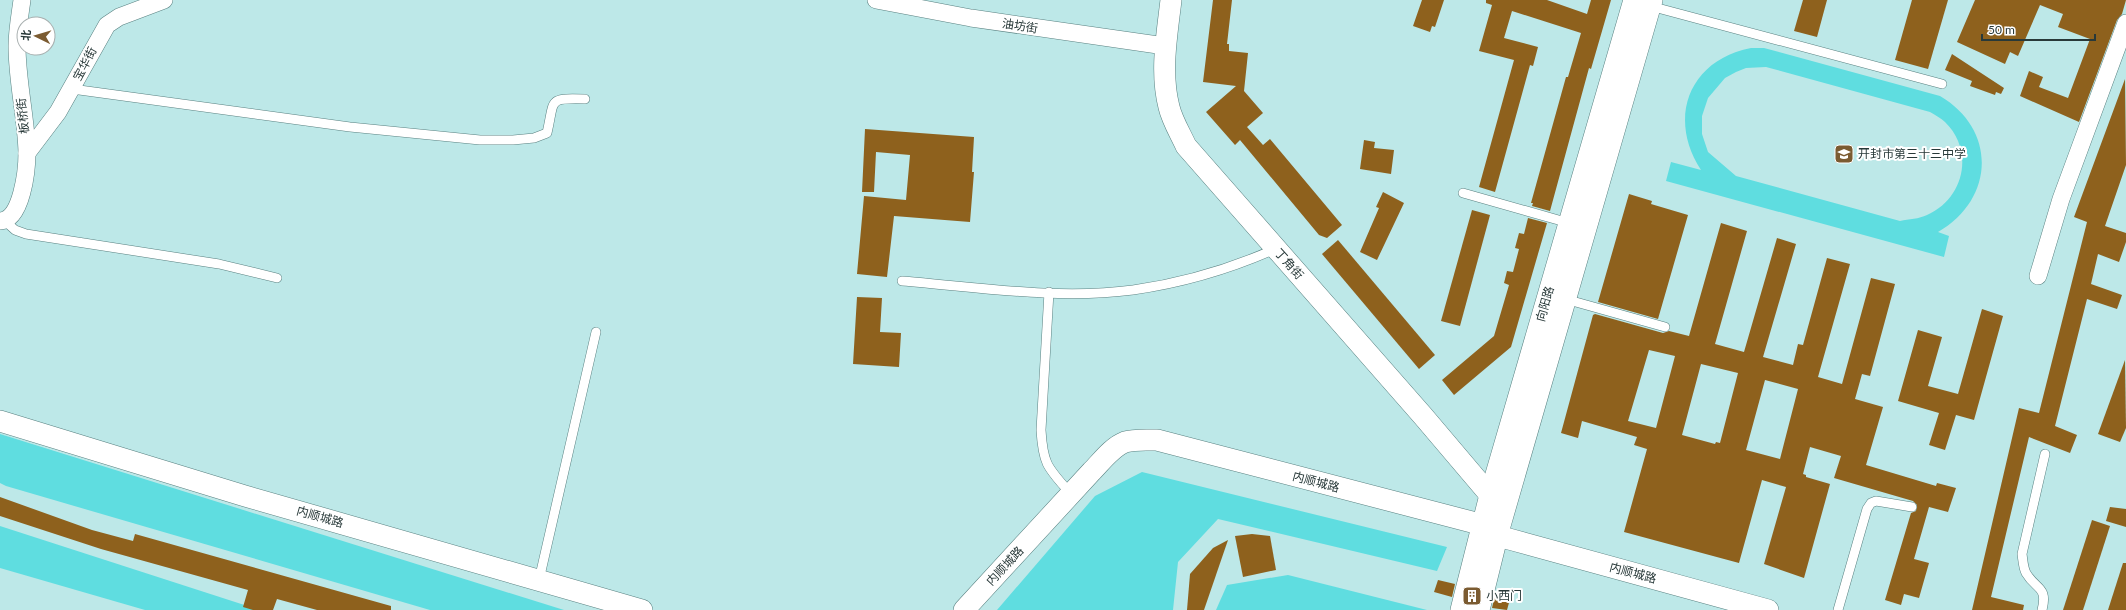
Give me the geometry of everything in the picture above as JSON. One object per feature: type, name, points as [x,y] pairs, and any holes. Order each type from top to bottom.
[{"type":"street","name":"板桥街","points":[[3,221],[12,216],[19,204],[25,175],[27,153],[17,44],[22,0]]},
{"type":"street","name":"宝华街","points":[[27,153],[58,112],[107,25],[119,17],[164,0]]},
{"type":"street","name":"油坊街","points":[[876,0],[971,18],[1165,46]]},
{"type":"street","name":"丁角街","points":[[1171,0],[1165,46],[1164,68],[1169,107],[1186,146],[1423,416],[1490,495]]},
{"type":"street","name":"向阳路","points":[[1479,610],[1491,534],[1490,495],[1569,223],[1645,2]]},
{"type":"street","name":"向阳路","points":[[1461,610],[1491,534],[1565,298],[1645,2]]},
{"type":"street","points":[[2038,276],[2061,199],[2126,23]]},
{"type":"street","name":"内顺城路","points":[[0,420],[245,496],[642,610]]},
{"type":"street","name":"内顺城路","points":[[964,610],[1071,494],[1114,450],[1124,442],[1157,440],[1768,610]]},
{"type":"lane","points":[[1645,2],[1942,84]]},
{"type":"lane","points":[[72,89],[350,127],[480,140],[506,140],[543,136],[547,133],[551,106],[555,101],[561,98],[585,99]]},
{"type":"lane","points":[[1463,193],[1569,223]]},
{"type":"lane","points":[[3,221],[15,230],[26,234],[219,264],[277,278]]},
{"type":"lane","points":[[902,281],[1049,292],[1132,290],[1171,283],[1217,272],[1275,249]]},
{"type":"lane","points":[[1049,292],[1041,430],[1043,450],[1049,469],[1071,494]]},
{"type":"lane","points":[[1565,298],[1665,327]]},
{"type":"lane","points":[[539,580],[596,332]]},
{"type":"lane","points":[[2042,610],[2044,599],[2042,589],[2029,577],[2025,570],[2022,554],[2045,454]]},
{"type":"lane","points":[[1838,610],[1867,510],[1871,503],[1876,502],[1912,507]]},
{"type":"shaded area","points":[[1751,48],[1764,48],[1940,96],[1959,110],[1972,127],[1980,146],[1982,165],[1979,184],[1970,202],[1957,218],[1938,232],[1949,236],[1944,257],[1666,181],[1671,162],[1701,170],[1691,150],[1686,131],[1686,112],[1690,94],[1699,78],[1712,65],[1730,55]],"holes":[[[1766,67],[1930,112],[1943,121],[1954,134],[1960,147],[1962,160],[1961,173],[1957,186],[1950,198],[1940,208],[1924,216],[1900,221],[1736,176],[1708,152],[1702,134],[1702,116],[1708,98],[1725,78],[1746,68]]]},
{"type":"shaded area","points":[[0,434],[564,610],[430,610],[6,486],[0,483]]},
{"type":"shaded area","points":[[1142,472],[1447,547],[1437,571],[1218,519],[1178,562],[1173,610],[997,610],[1095,496]]},
{"type":"shaded area","points":[[0,526],[260,610],[145,610],[0,568]]},
{"type":"shaded area","points":[[1288,575],[1427,610],[1216,610],[1227,585]]},
{"type":"building","points":[[1213,0],[1232,0],[1227,44],[1229,44],[1229,51],[1248,53],[1244,91],[1263,113],[1247,127],[1263,145],[1270,139],[1342,225],[1327,238],[1319,235],[1240,140],[1235,145],[1206,112],[1236,86],[1203,82]]},
{"type":"building","points":[[1422,0],[1444,0],[1435,27],[1432,26],[1430,32],[1413,26]]},
{"type":"building","points":[[1486,0],[1547,0],[1587,14],[1591,0],[1611,0],[1591,69],[1589,68],[1550,211],[1532,206],[1533,203],[1531,203],[1566,77],[1568,77],[1581,33],[1512,11],[1504,38],[1538,47],[1533,66],[1530,65],[1495,192],[1479,187],[1514,60],[1479,51],[1492,5],[1486,3]]},
{"type":"building","points":[[1803,0],[1827,0],[1817,37],[1794,31]]},
{"type":"building","points":[[1912,0],[1948,0],[1928,69],[1895,60]]},
{"type":"building","points":[[1975,0],[2126,0],[2122,14],[2117,20],[2079,122],[2020,96],[2029,71],[2043,77],[2039,87],[2068,98],[2090,39],[2058,27],[2063,14],[2040,5],[2018,56],[2010,52],[2005,64],[1957,42]]},
{"type":"building","points":[[1952,54],[2004,88],[2001,94],[1996,92],[1995,95],[1970,86],[1972,81],[1945,70]]},
{"type":"building","points":[[2125,79],[2126,165],[2105,226],[2126,233],[2126,242],[2119,262],[2098,254],[2091,284],[2122,295],[2117,309],[2087,299],[2055,426],[2077,435],[2070,453],[2029,437],[1991,597],[2024,605],[2023,610],[1972,610],[2019,408],[2039,413],[2087,222],[2074,217]]},
{"type":"building","points":[[865,129],[974,137],[972,172],[974,172],[970,222],[894,216],[887,277],[857,274],[864,196],[906,200],[910,155],[876,152],[874,192],[862,192]]},
{"type":"building","points":[[1364,140],[1375,142],[1374,148],[1394,150],[1391,174],[1360,169]]},
{"type":"building","points":[[1383,192],[1404,203],[1377,260],[1360,252],[1379,208],[1376,207]]},
{"type":"building","points":[[1629,194],[1652,201],[1651,204],[1688,215],[1658,319],[1598,302]]},
{"type":"building","points":[[1472,210],[1490,215],[1460,326],[1441,321]]},
{"type":"building","points":[[1528,218],[1547,223],[1511,347],[1454,395],[1442,380],[1494,336],[1509,285],[1504,283],[1507,271],[1513,272],[1519,249],[1515,248],[1519,233],[1524,234]]},
{"type":"building","points":[[1721,223],[1747,231],[1715,344],[1744,352],[1777,238],[1796,244],[1763,357],[1793,365],[1798,344],[1803,345],[1827,258],[1850,264],[1818,377],[1842,384],[1871,278],[1895,284],[1870,376],[1862,374],[1855,399],[1883,407],[1866,465],[1936,486],[1937,483],[1956,488],[1948,512],[1929,507],[1914,559],[1929,563],[1919,598],[1904,594],[1901,605],[1885,600],[1911,513],[1916,511],[1917,505],[1913,501],[1834,478],[1841,456],[1810,447],[1803,474],[1806,475],[1806,477],[1830,484],[1804,578],[1764,564],[1786,487],[1762,480],[1739,563],[1624,532],[1647,449],[1634,445],[1637,437],[1582,421],[1578,438],[1561,433],[1593,315],[1595,314],[1663,333],[1669,331],[1689,336]],"holes":[[[1649,350],[1675,356],[1656,428],[1628,421]],[[1701,364],[1738,373],[1720,443],[1716,442],[1715,444],[1682,435]],[[1765,380],[1798,389],[1780,459],[1746,450]]]},
{"type":"building","points":[[1338,240],[1435,355],[1419,369],[1322,254]]},
{"type":"building","points":[[857,297],[882,298],[880,332],[901,333],[899,367],[853,364]]},
{"type":"building","points":[[1982,309],[2003,316],[1974,420],[1956,415],[1945,450],[1929,445],[1939,413],[1898,401],[1918,330],[1942,337],[1928,386],[1958,394]]},
{"type":"building","points":[[2125,360],[2126,428],[2120,442],[2098,434]]},
{"type":"building","points":[[0,497],[92,530],[133,541],[135,534],[391,606],[391,610],[317,610],[277,599],[273,610],[253,610],[243,607],[248,590],[101,549],[0,516]]},
{"type":"building","points":[[2110,507],[2126,509],[2126,527],[2106,521]]},
{"type":"building","points":[[2092,520],[2110,526],[2083,610],[2063,610]]},
{"type":"building","points":[[1252,534],[1270,536],[1276,570],[1243,577],[1235,536]]},
{"type":"building","points":[[1228,540],[1204,610],[1187,610],[1190,574],[1213,548]]},
{"type":"building","points":[[2123,563],[2126,563],[2126,610],[2108,610]]},
{"type":"building","points":[[1438,580],[1455,584],[1452,597],[1434,592]]},
{"type":"building","points":[[1495,595],[1510,599],[1507,610],[1492,608]]},
{"type":"place","name":"开封市第三十三中学","points":[[1844,154]]},
{"type":"place","name":"小西门","points":[[1472,596]]}]
